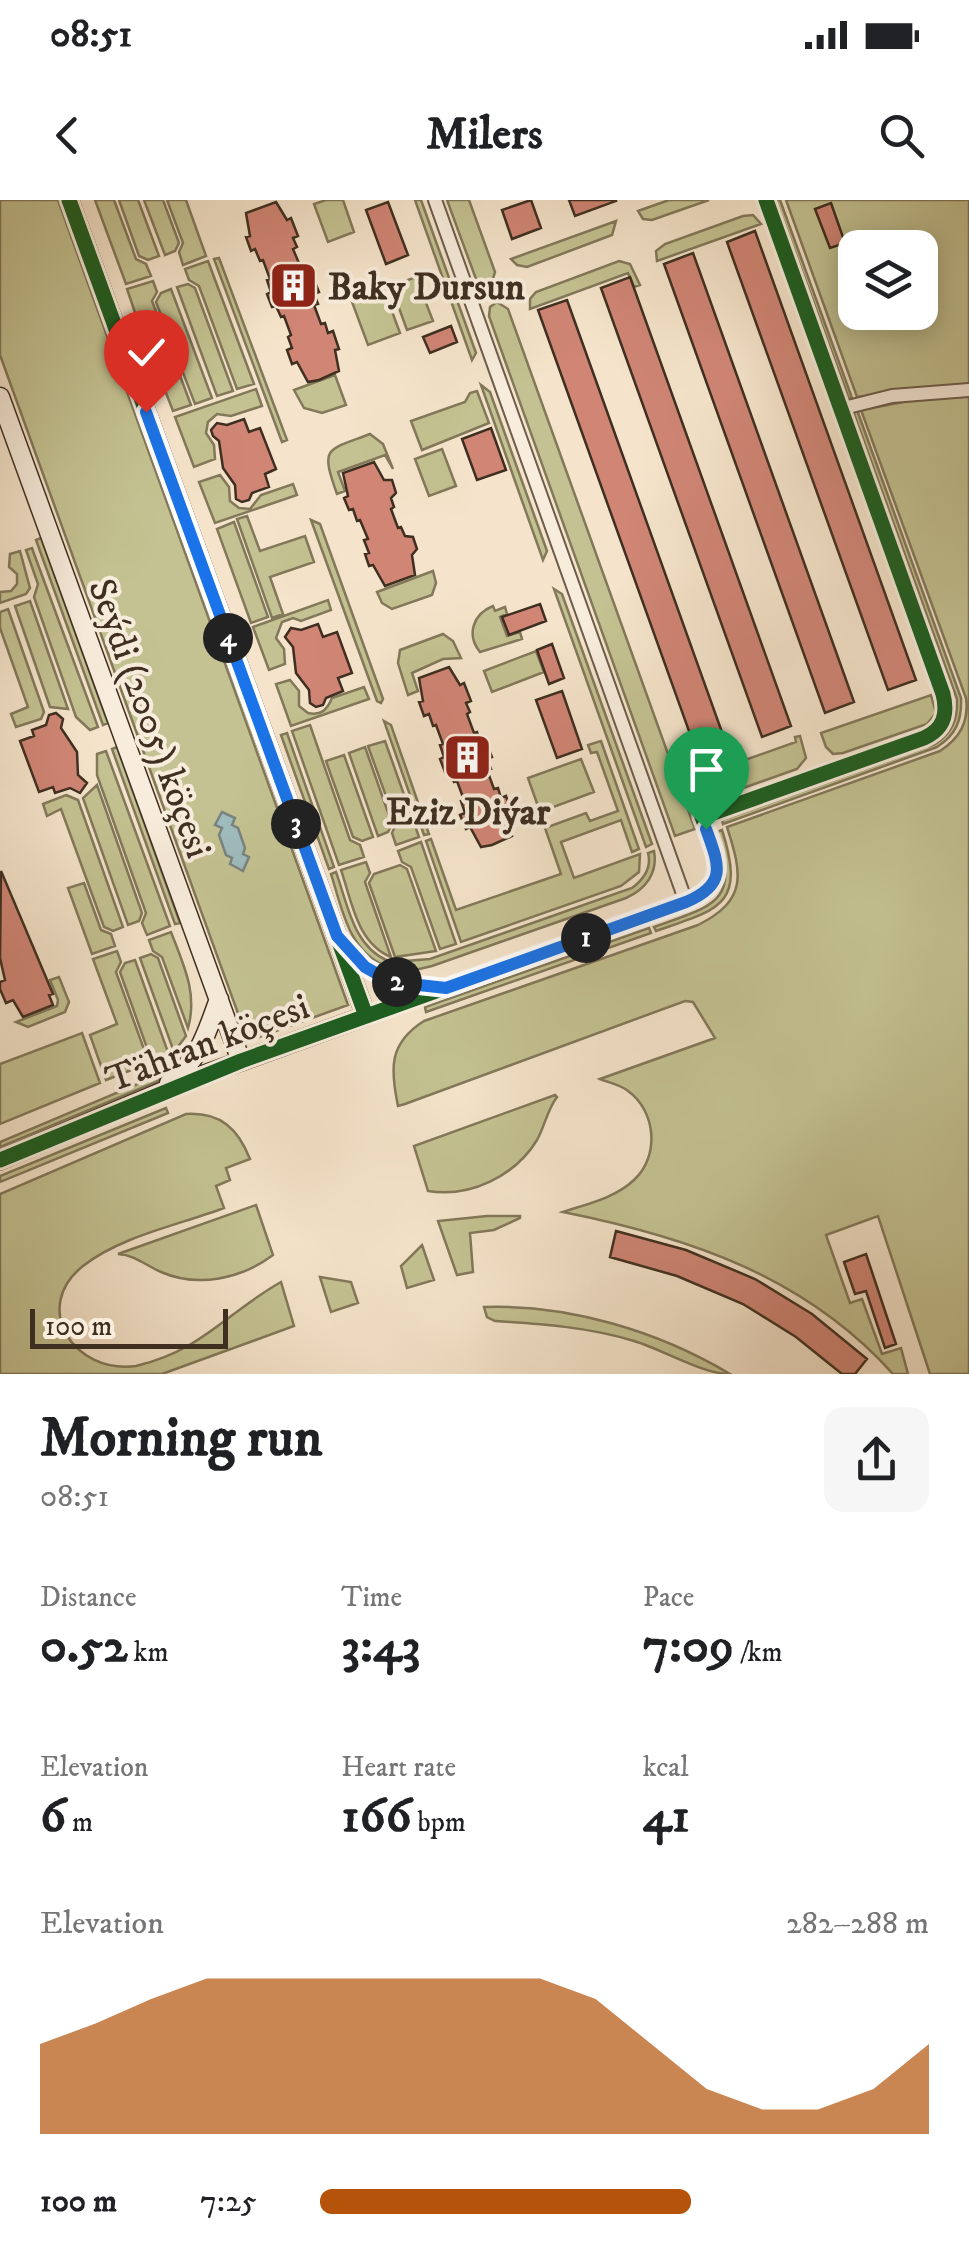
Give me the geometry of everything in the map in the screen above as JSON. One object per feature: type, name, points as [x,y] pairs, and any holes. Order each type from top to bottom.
[{"type":"street","points":[[69,200],[366,1016]]},
{"type":"street","points":[[435,200],[686,902]]},
{"type":"street","points":[[766,200],[840,409],[892,396],[969,390]]},
{"type":"street","name":"Seýdi (2005) köçesi","points":[[0,397],[241,1061]]},
{"type":"street","name":"Tähran köçesi","points":[[0,1160],[241,1061],[686,902],[704,893],[717,876],[717,858],[702,817],[936,732],[944,720],[943,694],[840,409]]},
{"type":"street","points":[[337,936],[358,960],[381,976],[401,983],[446,988]]},
{"type":"street","points":[[133,1104],[182,1073],[200,1050],[218,999]]},
{"type":"shaded area","points":[[0,200],[58,200],[348,1005],[248,1041],[0,355]]},
{"type":"shaded area","points":[[95,200],[114,200],[136,259],[146,264],[151,276],[126,284]]},
{"type":"shaded area","points":[[119,200],[138,200],[159,256],[148,260],[139,256]]},
{"type":"shaded area","points":[[144,200],[163,200],[179,243],[175,251],[165,255]]},
{"type":"shaded area","points":[[167,200],[186,200],[206,256],[183,265],[179,252],[183,243]]},
{"type":"shaded area","points":[[343,200],[354,232],[328,242],[314,204]]},
{"type":"shaded area","points":[[415,200],[421,200],[476,353],[472,360]]},
{"type":"shaded area","points":[[447,200],[469,200],[495,272],[491,285],[482,286],[476,279]]},
{"type":"shaded area","points":[[669,200],[709,200],[652,220],[643,219],[638,211]]},
{"type":"shaded area","points":[[776,200],[780,200],[852,398],[849,399]]},
{"type":"shaded area","points":[[786,200],[969,200],[969,385],[857,397]]},
{"type":"shaded area","points":[[753,215],[761,224],[657,261],[656,251],[665,244]]},
{"type":"shaded area","points":[[616,221],[612,235],[527,267],[511,259]]},
{"type":"shaded area","points":[[219,258],[287,440],[282,442],[214,259]]},
{"type":"shaded area","points":[[208,261],[254,384],[237,389],[199,286],[189,280],[185,269]]},
{"type":"shaded area","points":[[619,261],[630,264],[640,285],[634,287],[628,273],[530,309],[530,299],[536,292]]},
{"type":"shaded area","points":[[416,277],[433,321],[407,330],[391,286]]},
{"type":"shaded area","points":[[380,279],[400,333],[368,345],[348,291]]},
{"type":"shaded area","points":[[153,281],[157,292],[152,301],[164,332],[155,335],[149,330],[142,333],[127,289]]},
{"type":"shaded area","points":[[188,284],[195,288],[233,391],[217,396],[177,287]]},
{"type":"shaded area","points":[[171,289],[212,398],[195,404],[156,302],[161,293]]},
{"type":"shaded area","points":[[497,302],[508,309],[695,829],[675,836],[489,316],[490,307]]},
{"type":"shaded area","points":[[167,341],[191,405],[173,411],[151,354]]},
{"type":"shaded area","points":[[335,375],[346,405],[322,413],[304,408],[294,390]]},
{"type":"shaded area","points":[[481,385],[490,392],[547,551],[543,560]]},
{"type":"shaded area","points":[[256,389],[262,406],[231,416],[217,414],[208,422],[206,433],[214,445],[215,459],[194,467],[175,417]]},
{"type":"shaded area","points":[[477,391],[489,423],[422,450],[411,421],[465,402],[470,393]]},
{"type":"shaded area","points":[[969,395],[969,1374],[930,1374],[878,1216],[826,1235],[850,1303],[862,1299],[882,1354],[901,1348],[908,1374],[893,1374],[859,1340],[783,1286],[699,1248],[563,1212],[618,1191],[642,1170],[651,1147],[644,1110],[628,1091],[600,1079],[715,1038],[693,1002],[685,1001],[398,1106],[393,1068],[404,1038],[424,1021],[698,925],[714,916],[726,906],[737,884],[736,859],[727,827],[940,751],[953,741],[962,729],[966,698],[861,410]]},
{"type":"shaded area","points":[[857,410],[961,698],[959,720],[937,747],[723,824],[722,820],[935,744],[955,719],[957,699],[853,411]]},
{"type":"shaded area","points":[[370,434],[383,444],[393,469],[385,455],[338,472],[345,491],[337,494],[329,467],[331,452]]},
{"type":"shaded area","points":[[442,449],[456,486],[429,496],[415,459]]},
{"type":"shaded area","points":[[220,475],[229,487],[230,501],[239,508],[250,509],[261,495],[293,484],[297,495],[215,523],[199,482]]},
{"type":"shaded area","points":[[247,516],[260,551],[305,536],[314,562],[270,577],[283,614],[272,618],[237,519]]},
{"type":"shaded area","points":[[311,520],[320,524],[383,699],[381,703],[377,701]]},
{"type":"shaded area","points":[[234,522],[268,617],[251,623],[217,529]]},
{"type":"shaded area","points":[[41,538],[108,723],[103,725],[36,540]]},
{"type":"shaded area","points":[[32,548],[98,727],[90,730],[76,717],[34,597],[38,584],[26,550]]},
{"type":"shaded area","points":[[20,551],[30,588],[26,594],[0,603],[0,592],[11,591],[17,584],[17,574],[9,567],[10,554]]},
{"type":"shaded area","points":[[433,571],[436,583],[432,595],[392,609],[382,603],[377,592]]},
{"type":"shaded area","points":[[554,589],[562,594],[652,844],[646,847]]},
{"type":"shaded area","points":[[328,600],[331,610],[301,621],[293,618],[282,622],[276,638],[284,649],[285,664],[269,670],[253,627]]},
{"type":"shaded area","points":[[30,601],[68,709],[50,707],[15,606]]},
{"type":"shaded area","points":[[493,606],[495,611],[505,607],[507,614],[500,617],[507,636],[520,632],[522,639],[480,652],[473,639],[474,626],[481,614]]},
{"type":"shaded area","points":[[8,609],[44,712],[41,719],[16,727],[11,714],[28,707],[0,628],[0,612]]},
{"type":"shaded area","points":[[443,634],[453,641],[461,658],[443,659],[412,673],[418,691],[408,695],[398,663],[400,650]]},
{"type":"shaded area","points":[[536,651],[544,672],[492,692],[484,671]]},
{"type":"shaded area","points":[[290,680],[299,691],[299,706],[308,713],[320,713],[332,698],[364,687],[369,699],[291,726],[276,684]]},
{"type":"shaded area","points":[[931,695],[936,713],[927,724],[843,753],[833,754],[826,747],[821,733]]},
{"type":"shaded area","points":[[384,721],[391,725],[429,834],[424,835]]},
{"type":"shaded area","points":[[310,725],[350,840],[360,845],[364,857],[339,865],[292,731]]},
{"type":"shaded area","points":[[287,733],[334,867],[329,869],[281,735]]},
{"type":"shaded area","points":[[800,736],[806,758],[797,769],[718,797],[709,796],[702,787],[696,772],[702,769],[705,774],[796,742],[795,737]]},
{"type":"shaded area","points":[[385,741],[419,837],[396,845],[392,833],[396,824],[368,746]]},
{"type":"shaded area","points":[[601,741],[639,849],[632,852],[621,820],[561,842],[574,878],[640,854],[639,872],[621,886],[461,942],[426,841],[431,839],[456,910],[561,874],[545,828],[586,813],[590,821],[618,811],[597,752],[591,753],[588,745]]},
{"type":"shaded area","points":[[117,747],[180,923],[175,924],[112,749]]},
{"type":"shaded area","points":[[365,747],[392,824],[388,832],[378,836],[349,753]]},
{"type":"shaded area","points":[[106,751],[170,926],[147,935],[142,923],[146,913],[97,775],[97,754]]},
{"type":"shaded area","points":[[344,755],[373,837],[362,841],[353,837],[326,761]]},
{"type":"shaded area","points":[[581,759],[594,792],[540,812],[528,778]]},
{"type":"shaded area","points":[[97,785],[142,913],[139,921],[128,925],[83,798]]},
{"type":"shaded area","points":[[66,795],[78,800],[123,927],[113,931],[104,927],[61,809],[47,816],[43,804]]},
{"type":"shaded area","points":[[722,830],[731,874],[729,889],[722,900],[697,916],[656,931],[654,927],[692,913],[717,898],[725,874],[717,832]]},
{"type":"shaded area","points":[[421,842],[456,944],[440,949],[411,867],[402,862],[398,851]]},
{"type":"shaded area","points":[[654,851],[649,879],[626,898],[432,966],[415,970],[389,968],[393,962],[430,959],[632,888],[646,873],[648,853]]},
{"type":"shaded area","points":[[366,862],[370,873],[365,882],[391,957],[363,932],[341,870]]},
{"type":"shaded area","points":[[400,865],[407,869],[436,951],[395,957],[369,883],[374,874]]},
{"type":"shaded area","points":[[336,872],[359,935],[388,961],[385,966],[362,950],[348,927],[331,874]]},
{"type":"shaded area","points":[[84,883],[101,930],[111,934],[115,946],[92,954],[68,888]]},
{"type":"shaded area","points":[[649,928],[651,933],[426,1012],[425,1007]]},
{"type":"shaded area","points":[[171,932],[190,991],[188,1028],[162,957],[153,951],[149,940]]},
{"type":"shaded area","points":[[117,951],[121,962],[116,972],[149,1063],[106,1080],[90,1035],[117,1024],[93,959]]},
{"type":"shaded area","points":[[151,954],[158,958],[186,1036],[174,1052],[140,958]]},
{"type":"shaded area","points":[[135,960],[169,1055],[152,1062],[120,972],[125,963]]},
{"type":"shaded area","points":[[59,977],[69,1002],[65,1012],[28,1027],[16,1022],[57,1006],[50,980]]},
{"type":"shaded area","points":[[82,1033],[100,1083],[0,1124],[0,1064]]},
{"type":"shaded area","points":[[161,1074],[163,1078],[156,1082],[0,1147],[0,1142]]},
{"type":"shaded area","points":[[555,1095],[537,1140],[504,1174],[460,1191],[428,1191],[414,1146]]},
{"type":"shaded area","points":[[166,1108],[168,1113],[0,1182],[0,1176]]},
{"type":"shaded area","points":[[186,1114],[209,1116],[227,1124],[250,1159],[226,1168],[230,1180],[216,1186],[224,1208],[132,1239],[83,1266],[68,1282],[60,1300],[60,1318],[66,1334],[94,1360],[114,1366],[136,1366],[197,1341],[281,1282],[294,1326],[162,1374],[0,1374],[0,1194]]},
{"type":"shaded area","points":[[256,1205],[273,1255],[233,1275],[204,1280],[175,1277],[118,1254]]},
{"type":"shaded area","points":[[487,1216],[520,1218],[494,1230],[470,1233],[473,1272],[457,1275],[438,1221]]},
{"type":"shaded area","points":[[422,1245],[434,1280],[407,1288],[401,1266]]},
{"type":"shaded area","points":[[320,1277],[351,1282],[358,1303],[331,1312]]},
{"type":"shaded area","points":[[484,1307],[548,1310],[611,1323],[673,1345],[730,1374],[707,1370],[617,1336],[495,1321],[487,1317]]},
{"type":"water","points":[[222,812],[235,818],[232,825],[238,828],[245,848],[243,854],[249,857],[243,871],[230,864],[232,858],[226,855],[219,835],[222,828],[215,825]]},
{"type":"building","points":[[531,200],[541,228],[512,239],[502,210]]},
{"type":"building","points":[[569,200],[616,200],[616,201],[575,216]]},
{"type":"building","name":"Baky Dursun","points":[[276,202],[287,220],[291,218],[298,236],[293,238],[297,247],[293,249],[301,268],[312,275],[319,292],[314,294],[318,304],[314,305],[321,324],[325,323],[328,333],[333,331],[339,349],[335,350],[339,371],[319,380],[308,382],[297,362],[292,364],[287,350],[292,348],[288,337],[291,335],[284,316],[276,306],[272,307],[267,294],[271,292],[267,280],[270,279],[263,260],[260,261],[255,249],[251,251],[246,237],[250,236],[246,213]]},
{"type":"building","points":[[388,202],[408,255],[386,264],[366,210]]},
{"type":"building","points":[[831,203],[840,230],[838,245],[830,248],[815,209]]},
{"type":"building","points":[[755,231],[916,680],[888,690],[727,242]]},
{"type":"building","points":[[693,253],[854,702],[825,713],[664,264]]},
{"type":"building","points":[[630,277],[791,726],[762,737],[601,288]]},
{"type":"building","points":[[567,300],[728,749],[699,759],[538,310]]},
{"type":"building","points":[[451,326],[457,342],[430,353],[423,337]]},
{"type":"building","points":[[244,419],[249,432],[260,428],[276,469],[265,474],[269,487],[252,493],[249,500],[242,502],[236,499],[235,485],[223,468],[219,441],[211,430],[217,423],[227,425]]},
{"type":"building","points":[[491,428],[506,470],[477,480],[462,439]]},
{"type":"building","points":[[374,462],[384,480],[392,480],[396,493],[391,498],[391,509],[398,528],[405,536],[413,537],[417,549],[412,555],[415,575],[385,586],[373,565],[369,566],[364,540],[368,539],[344,498],[348,496],[343,473]]},
{"type":"building","points":[[540,604],[546,621],[509,635],[502,617]]},
{"type":"building","points":[[318,624],[323,637],[337,632],[352,673],[338,678],[343,691],[316,707],[310,703],[309,690],[296,673],[293,647],[285,637],[291,628],[301,630]]},
{"type":"building","points":[[552,644],[564,678],[549,684],[537,650]]},
{"type":"building","name":"Eziz Diýar","points":[[449,667],[460,685],[464,683],[471,701],[466,703],[470,712],[467,714],[474,733],[480,741],[485,740],[492,757],[487,759],[491,769],[487,770],[494,789],[498,788],[501,798],[506,796],[512,813],[508,815],[512,836],[492,845],[481,847],[470,827],[466,829],[460,815],[465,813],[461,801],[464,800],[457,781],[449,771],[445,772],[440,759],[444,757],[440,745],[443,744],[436,725],[433,726],[429,714],[424,716],[419,702],[423,701],[419,678]]},
{"type":"building","points":[[562,691],[582,749],[557,758],[536,700]]},
{"type":"building","points":[[56,713],[63,719],[61,728],[77,752],[78,775],[87,783],[80,793],[70,788],[55,793],[53,787],[39,792],[20,741],[34,736],[32,730],[46,725],[49,715]]},
{"type":"building","points":[[1,871],[53,994],[49,995],[53,1005],[23,1017],[13,1000],[6,1003],[0,989],[0,982],[5,980],[0,958]]},
{"type":"building","points":[[616,1231],[686,1250],[755,1279],[812,1314],[867,1359],[855,1374],[842,1374],[796,1337],[743,1304],[677,1276],[610,1257]]},
{"type":"building","points":[[866,1254],[896,1344],[885,1348],[866,1291],[855,1294],[844,1262]]},
{"type":"cycle path","points":[[69,200],[366,1016]]},
{"type":"cycle path","points":[[0,1160],[241,1061],[698,897],[708,888],[716,870],[714,850],[702,817],[924,738],[940,725],[945,708],[943,694],[766,200]]},
{"type":"place","name":"Baky Dursun","points":[[293,286]]},
{"type":"place","name":"Eziz Diýar","points":[[468,757]]},
{"type":"route","points":[[146,412],[337,936],[365,967],[388,980],[446,988],[686,902],[710,888],[717,876],[717,858],[706,829]]}]
